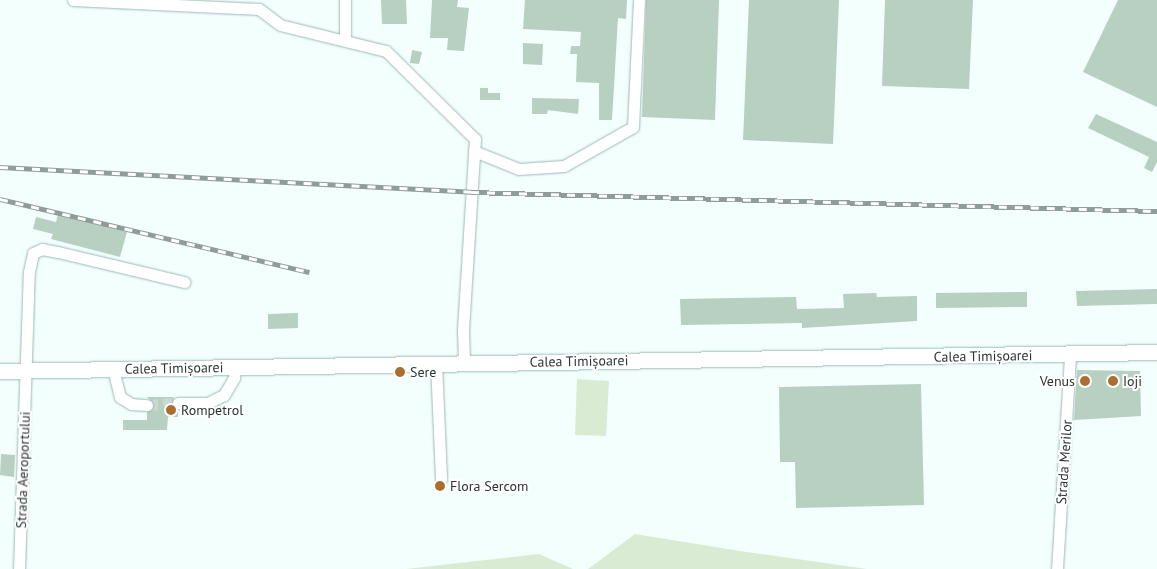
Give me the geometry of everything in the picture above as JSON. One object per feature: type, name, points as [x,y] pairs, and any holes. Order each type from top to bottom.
[{"type":"main road","name":"Calea Timișoarei","points":[[0,371],[1157,352]]},
{"type":"street","points":[[73,0],[259,9],[280,24],[345,39],[386,51],[475,139],[462,331],[464,363]]},
{"type":"street","points":[[345,0],[345,39]]},
{"type":"street","points":[[474,151],[519,169],[564,166],[633,127],[639,0]]},
{"type":"street","name":"Strada Aeroportului","points":[[20,569],[29,272],[33,252],[42,249],[58,252],[184,282]]},
{"type":"street","name":"Strada Merilor","points":[[1057,569],[1070,354]]},
{"type":"street","points":[[436,364],[441,479]]},
{"type":"street","points":[[178,403],[208,403],[224,395],[234,378],[235,367]]},
{"type":"street","points":[[113,369],[120,397],[132,404],[147,405]]},
{"type":"green space","points":[[577,379],[609,381],[606,436],[575,435]]},
{"type":"green space","points":[[635,534],[740,551],[867,569],[588,569]]},
{"type":"green space","points":[[539,554],[573,569],[406,569]]},
{"type":"building","points":[[381,0],[406,0],[407,24],[382,24]]},
{"type":"building","points":[[432,0],[458,0],[457,7],[469,8],[464,51],[447,50],[448,38],[430,38]]},
{"type":"building","points":[[525,0],[627,0],[626,19],[618,18],[612,120],[599,120],[599,83],[576,82],[577,54],[570,54],[571,46],[580,46],[581,32],[523,29]]},
{"type":"building","points":[[646,0],[719,0],[715,120],[642,117]]},
{"type":"building","points":[[749,0],[839,0],[833,144],[743,140]]},
{"type":"building","points":[[885,0],[973,0],[969,89],[882,86]]},
{"type":"building","points":[[1118,0],[1157,0],[1157,107],[1083,72]]},
{"type":"building","points":[[523,43],[543,44],[542,65],[523,64]]},
{"type":"building","points":[[412,50],[422,52],[419,64],[410,63]]},
{"type":"building","points":[[480,88],[488,88],[488,93],[500,93],[500,100],[480,100]]},
{"type":"building","points":[[532,98],[579,99],[578,114],[548,110],[547,114],[532,114]]},
{"type":"building","points":[[1096,114],[1157,142],[1157,162],[1152,172],[1144,168],[1149,157],[1088,128]]},
{"type":"building","points":[[58,214],[127,232],[120,257],[51,239],[53,234],[33,229],[36,217],[56,222]]},
{"type":"building","points":[[1157,289],[1157,304],[1077,306],[1076,291]]},
{"type":"building","points":[[1027,292],[1027,307],[936,308],[936,293]]},
{"type":"building","points":[[876,293],[877,297],[917,296],[917,321],[802,328],[802,323],[681,325],[680,299],[796,297],[797,309],[844,308],[843,294]]},
{"type":"building","points":[[298,313],[298,328],[268,329],[268,314]]},
{"type":"building","points":[[1077,370],[1140,371],[1141,416],[1074,420]]},
{"type":"building","points":[[921,384],[924,505],[796,508],[795,462],[780,462],[779,387]]},
{"type":"building","points":[[147,397],[174,397],[171,403],[178,410],[178,417],[168,417],[167,430],[123,430],[123,420],[147,420],[147,412],[154,405]]},
{"type":"building","points":[[1,454],[15,455],[14,477],[0,475]]},
{"type":"tunnel","points":[[147,405],[178,403]]},
{"type":"railway","points":[[0,167],[471,192],[1157,211]]},
{"type":"railway","points":[[0,199],[309,272]]},
{"type":"place","name":"Sere","points":[[400,372]]},
{"type":"place","name":"Venus","points":[[1085,381]]},
{"type":"place","name":"Ioji","points":[[1113,381]]},
{"type":"place","name":"Rompetrol","points":[[171,410]]},
{"type":"place","name":"Flora Sercom","points":[[440,486]]}]
